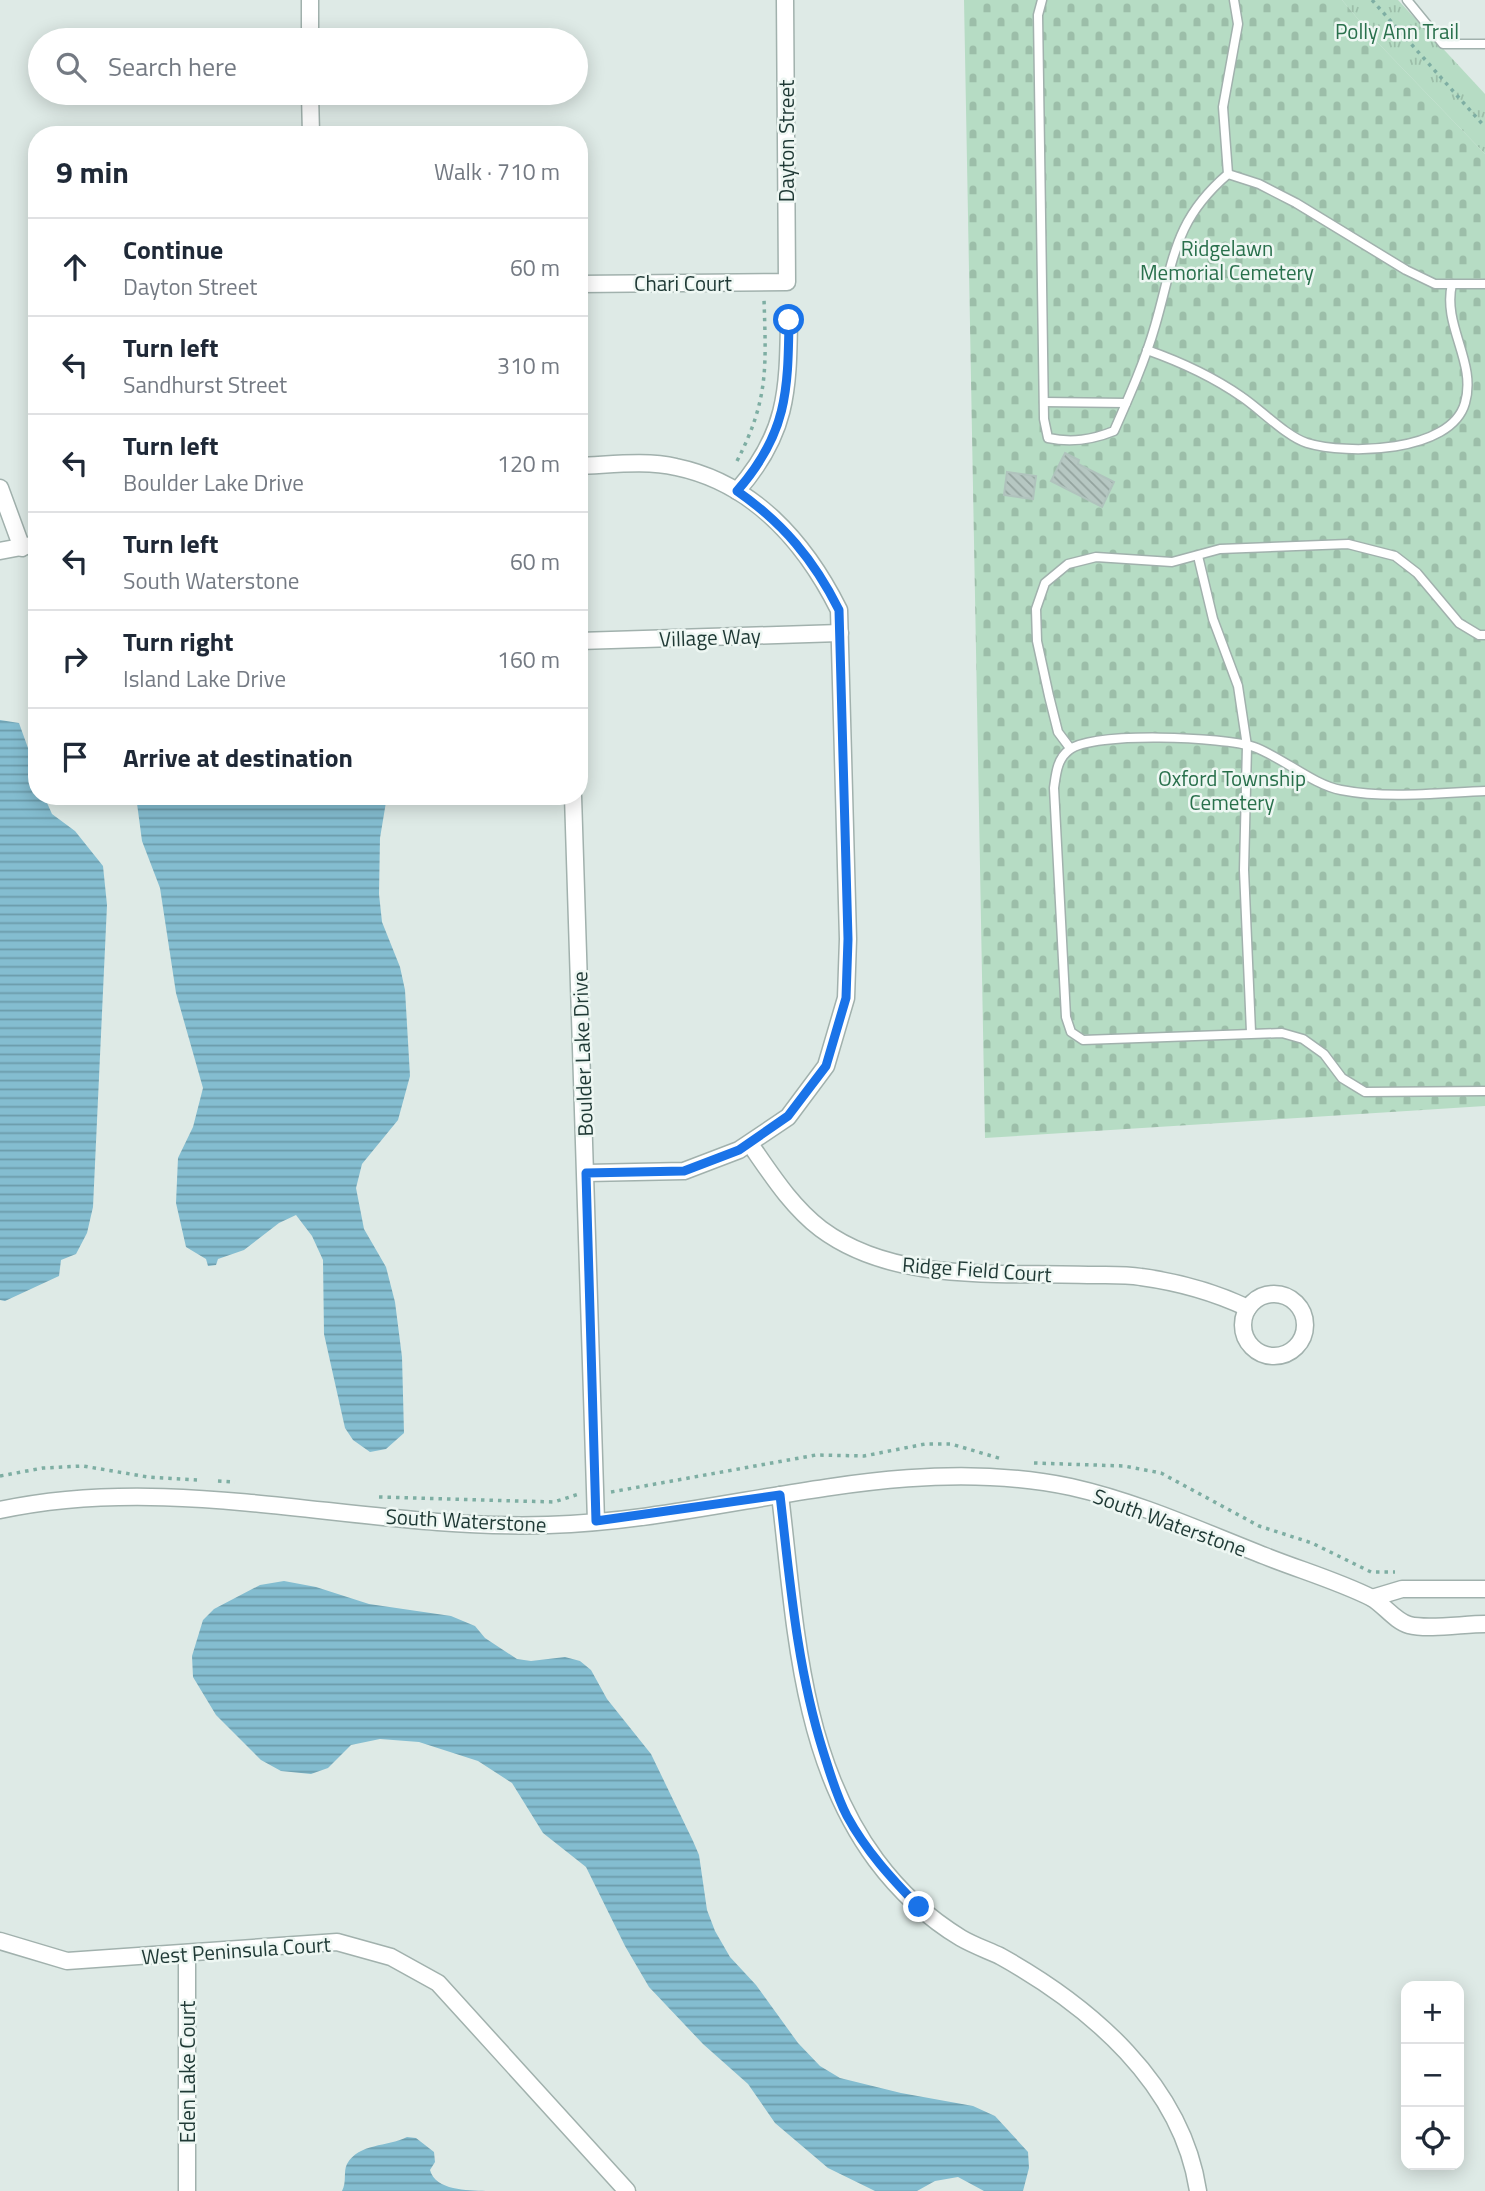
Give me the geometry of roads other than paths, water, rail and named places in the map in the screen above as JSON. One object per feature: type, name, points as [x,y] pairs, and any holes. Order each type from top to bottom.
[{"type":"street","points":[[310,0],[310,28]]},
{"type":"street","name":"Dayton Street","points":[[785,0],[787,282]]},
{"type":"street","points":[[310,105],[311,126]]},
{"type":"street","name":"Chari Court","points":[[588,284],[787,282]]},
{"type":"street","points":[[730,487],[761,464],[782,410],[788,387],[789,320]]},
{"type":"street","points":[[586,1173],[684,1171],[750,1143],[788,1116],[826,1066],[846,998],[848,939],[839,610],[824,580],[801,546],[765,510],[730,487],[673,466],[588,466]]},
{"type":"street","points":[[0,488],[28,544]]},
{"type":"street","points":[[0,551],[28,546]]},
{"type":"street","name":"Village Way","points":[[588,641],[840,633]]},
{"type":"street","name":"Boulder Lake Drive","points":[[573,805],[596,1521]]},
{"type":"street","name":"Ridge Field Court","points":[[750,1143],[783,1192],[819,1227],[867,1255],[895,1264],[952,1271],[1139,1276],[1217,1294],[1248,1308]]},
{"type":"street","name":"South Waterstone","points":[[0,1510],[140,1495],[217,1498],[481,1525],[552,1525],[892,1479],[955,1475],[1005,1478],[1071,1487],[1144,1508],[1371,1598],[1407,1625],[1485,1624]]},
{"type":"street","points":[[780,1495],[801,1666],[812,1716],[834,1787],[846,1815],[877,1861],[919,1907],[964,1940],[999,1956],[1039,1980],[1117,2041],[1148,2076],[1178,2124],[1198,2191]]},
{"type":"street","points":[[1371,1598],[1402,1589],[1485,1588]]},
{"type":"street","name":"West Peninsula Court","points":[[0,1941],[67,1961],[337,1942],[391,1957],[438,1983],[627,2191]]},
{"type":"street","name":"Eden Lake Court","points":[[187,1953],[187,2191]]},
{"type":"lane","points":[[1042,0],[1038,15],[1044,402],[1048,438],[1061,441],[1092,440],[1114,431],[1147,350],[1167,272],[1186,220],[1208,191],[1227,174]]},
{"type":"lane","points":[[1227,174],[1223,107],[1238,24],[1234,0]]},
{"type":"lane","points":[[1407,0],[1443,44],[1485,44]]},
{"type":"lane","points":[[1227,174],[1259,184],[1296,203],[1406,270],[1435,284],[1485,284]]},
{"type":"lane","points":[[1147,350],[1213,378],[1304,442],[1325,447],[1404,446],[1431,439],[1455,420],[1465,405],[1467,378],[1448,302],[1452,284]]},
{"type":"lane","points":[[1044,402],[1126,403]]},
{"type":"lane","points":[[1070,748],[1058,732],[1037,641],[1036,609],[1045,583],[1068,564],[1096,557],[1172,562],[1220,550],[1248,547],[1348,544],[1370,547],[1395,556],[1418,573],[1459,623],[1479,635],[1485,635]]},
{"type":"lane","points":[[1198,556],[1213,619],[1238,686],[1247,746],[1244,870],[1251,1032]]},
{"type":"lane","points":[[1485,791],[1364,794],[1336,789],[1247,746],[1225,741],[1157,737],[1097,742],[1070,748],[1059,760],[1054,788],[1066,1017],[1071,1032],[1083,1040],[1282,1033],[1303,1038],[1324,1054],[1342,1078],[1365,1092],[1485,1091]]},
{"type":"water","points":[[0,720],[19,723],[28,748],[28,805],[48,805],[52,814],[75,831],[103,866],[107,905],[93,1207],[87,1233],[76,1254],[61,1260],[59,1276],[5,1301],[0,1300]]},
{"type":"water","points":[[137,805],[386,805],[380,838],[379,894],[382,922],[400,967],[405,990],[410,1076],[398,1120],[362,1164],[356,1188],[364,1229],[386,1267],[395,1302],[402,1357],[404,1433],[386,1449],[370,1452],[353,1440],[345,1428],[324,1334],[323,1260],[312,1236],[296,1215],[279,1223],[244,1250],[218,1259],[216,1265],[208,1266],[206,1259],[186,1247],[176,1203],[178,1158],[193,1127],[203,1088],[176,993],[160,888],[142,841]]},
{"type":"water","points":[[284,1581],[316,1587],[369,1604],[451,1616],[475,1626],[485,1638],[517,1659],[531,1661],[565,1657],[580,1661],[591,1670],[607,1699],[651,1754],[693,1841],[699,1855],[707,1910],[715,1931],[730,1957],[756,1985],[798,2043],[820,2066],[840,2078],[901,2093],[973,2106],[995,2116],[1028,2152],[1029,2168],[1023,2191],[984,2191],[958,2177],[935,2181],[917,2191],[875,2191],[828,2168],[775,2123],[748,2084],[703,2044],[649,1987],[625,1946],[586,1867],[543,1833],[512,1783],[478,1761],[419,1742],[380,1739],[351,1745],[328,1768],[311,1774],[281,1771],[261,1760],[216,1715],[193,1677],[192,1656],[203,1620],[214,1609],[260,1585]]},
{"type":"water","points":[[407,2137],[416,2138],[434,2152],[435,2162],[430,2170],[439,2182],[453,2188],[486,2191],[342,2191],[346,2167],[352,2157],[366,2149]]},
{"type":"park label","name":"Polly Ann Trail","points":[[1397,31]]},
{"type":"park label","name":"Ridgelawn Memorial Cemetery","points":[[1227,260]]},
{"type":"park label","name":"Oxford Township Cemetery","points":[[1232,790]]}]
